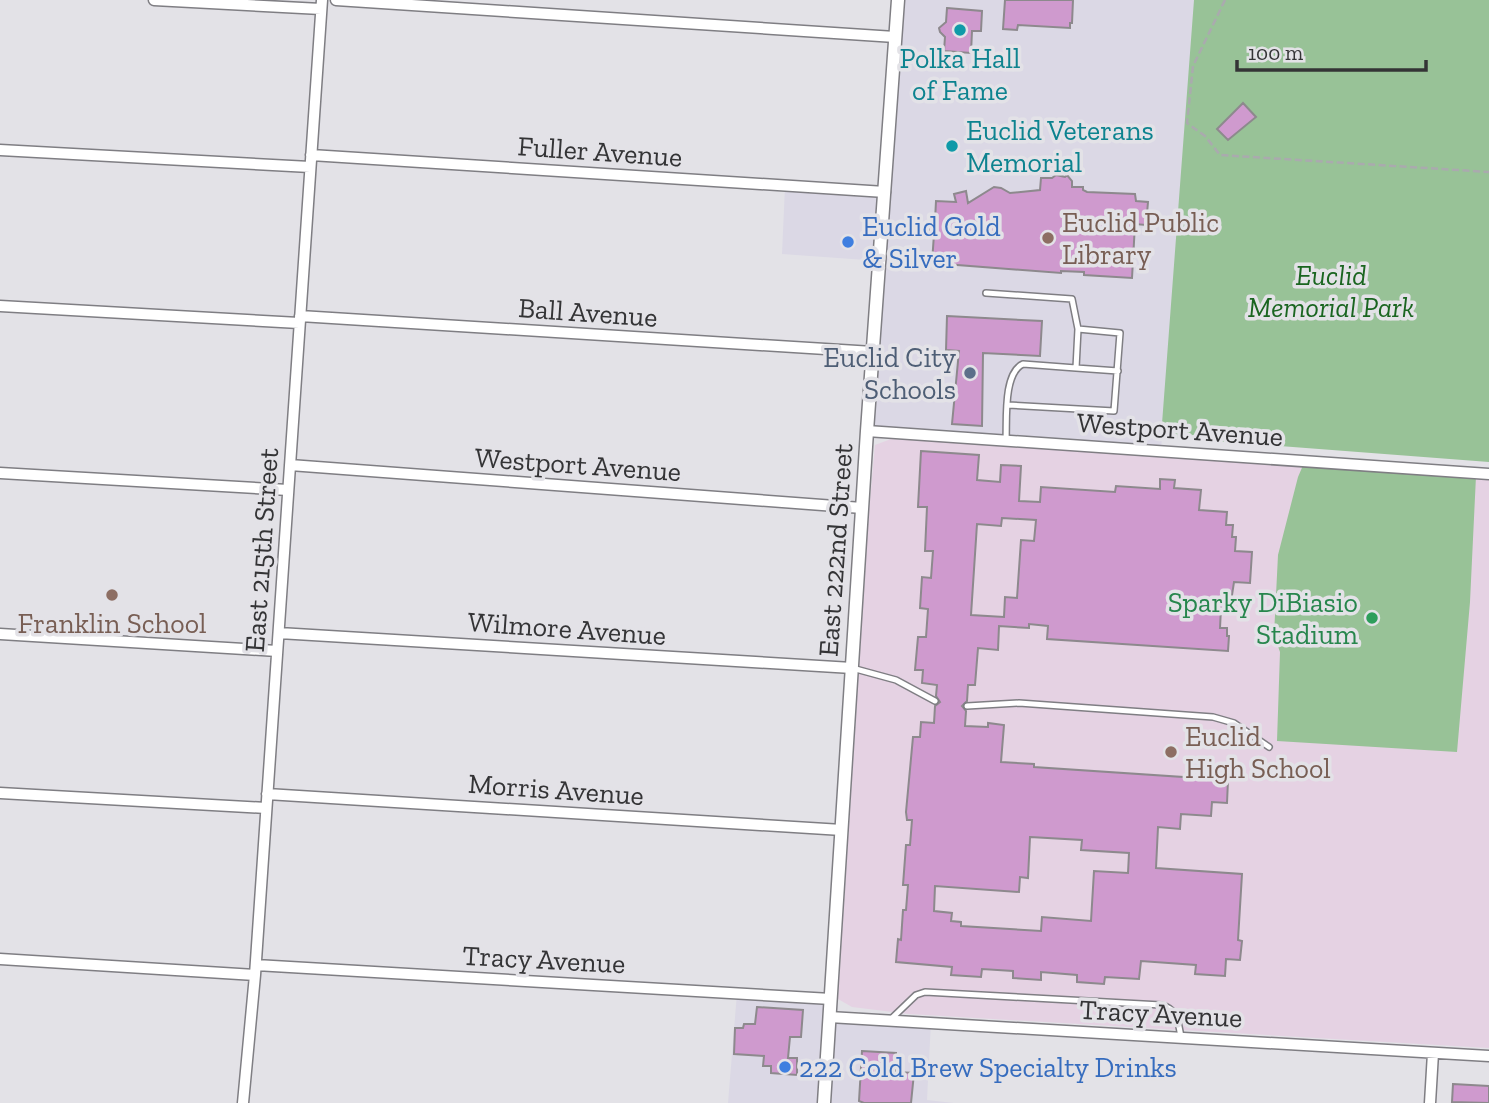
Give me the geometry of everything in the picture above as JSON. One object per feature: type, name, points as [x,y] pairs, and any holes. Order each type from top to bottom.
[{"type":"street","points":[[154,0],[322,5]]},
{"type":"street","points":[[336,0],[895,37]]},
{"type":"street","name":"East 222nd Street","points":[[824,1103],[898,0]]},
{"type":"street","name":"East 215th Street","points":[[243,1103],[267,808],[322,5]]},
{"type":"street","points":[[0,150],[310,167]]},
{"type":"street","name":"Fuller Avenue","points":[[311,155],[885,192]]},
{"type":"street","name":"Ball Avenue","points":[[0,306],[873,352]]},
{"type":"street","name":"Westport Avenue","points":[[867,431],[1489,474]]},
{"type":"street","name":"Westport Avenue","points":[[289,465],[862,508]]},
{"type":"street","points":[[0,472],[288,490]]},
{"type":"street","name":"Wilmore Avenue","points":[[279,633],[852,668]]},
{"type":"street","points":[[0,634],[277,651]]},
{"type":"street","points":[[0,793],[267,808]]},
{"type":"street","name":"Morris Avenue","points":[[267,794],[842,830]]},
{"type":"street","name":"Tracy Avenue","points":[[0,959],[831,999]]},
{"type":"street","name":"Tracy Avenue","points":[[830,1017],[1489,1056]]},
{"type":"street","points":[[1430,1103],[1433,1053]]},
{"type":"lane","points":[[986,293],[1072,299],[1078,329],[1076,368]]},
{"type":"lane","points":[[1008,405],[1114,411],[1120,332],[1078,329]]},
{"type":"lane","points":[[1006,440],[1010,380],[1019,365],[1118,371]]},
{"type":"lane","points":[[852,668],[896,680],[935,701]]},
{"type":"lane","points":[[967,706],[1019,703],[1213,717],[1234,723],[1269,747]]},
{"type":"lane","points":[[890,1020],[916,995],[925,992],[1161,1005],[1169,1007],[1176,1014],[1181,1037]]},
{"type":"path","points":[[1225,0],[1193,66],[1187,123],[1205,136],[1220,155],[1489,172]]},
{"type":"shaded area","points":[[898,0],[1195,0],[1161,450],[867,431],[880,261],[782,254],[785,186],[885,192]]},
{"type":"shaded area","name":"Euclid High School","points":[[891,439],[1341,465],[1489,477],[1489,1048],[909,1014],[852,1007],[838,999],[875,445]]},
{"type":"shaded area","points":[[737,993],[831,999],[830,1016],[931,1022],[927,1100],[954,1103],[728,1103]]},
{"type":"green space","name":"Euclid Memorial Park","points":[[1194,0],[1489,0],[1489,462],[1161,437]]},
{"type":"green space","name":"Sparky DiBiasio Stadium","points":[[1304,463],[1476,476],[1470,602],[1457,752],[1277,741],[1280,652],[1274,635],[1278,555]]},
{"type":"building","points":[[1005,0],[1073,0],[1072,23],[1070,28],[1018,25],[1017,30],[1003,29]]},
{"type":"building","name":"Polka Hall of Fame","points":[[947,8],[982,11],[981,31],[972,31],[971,53],[944,51],[945,37],[939,28],[946,22]]},
{"type":"building","points":[[1243,103],[1256,117],[1228,140],[1217,129]]},
{"type":"building","points":[[1056,175],[1067,175],[1072,181],[1072,187],[1083,187],[1087,192],[1135,194],[1136,201],[1148,202],[1146,225],[1135,224],[1132,278],[1084,275],[1084,272],[1061,273],[932,263],[934,234],[930,234],[931,221],[935,221],[936,201],[956,202],[954,194],[966,191],[968,203],[994,187],[1010,193],[1040,190],[1041,178],[1052,178]]},
{"type":"building","points":[[947,316],[1042,321],[1040,356],[983,353],[982,426],[952,424],[959,351],[946,350]]},
{"type":"building","points":[[921,451],[979,455],[977,480],[1000,482],[1001,465],[1021,466],[1019,501],[1040,502],[1041,487],[1115,492],[1116,486],[1160,489],[1160,479],[1175,480],[1174,488],[1201,490],[1199,510],[1227,512],[1226,525],[1233,525],[1232,537],[1236,537],[1235,551],[1252,552],[1250,583],[1234,582],[1230,608],[1221,608],[1220,628],[1227,628],[1228,651],[1047,639],[1048,626],[999,626],[998,650],[978,648],[975,685],[968,685],[967,701],[962,706],[966,711],[965,726],[988,727],[988,723],[1004,725],[1001,762],[1034,764],[1034,767],[1228,780],[1227,803],[1212,802],[1211,816],[1181,814],[1180,829],[1158,827],[1156,868],[1242,874],[1238,940],[1242,941],[1240,960],[1226,959],[1225,976],[1195,974],[1196,965],[1141,961],[1139,979],[1105,977],[1104,984],[1077,982],[1077,975],[1041,972],[1041,980],[1013,978],[1013,971],[982,969],[981,977],[951,975],[952,967],[896,962],[908,885],[903,885],[906,845],[910,845],[912,820],[907,820],[906,812],[913,737],[920,737],[921,722],[934,723],[935,706],[940,702],[936,696],[937,685],[922,683],[923,670],[915,670],[918,637],[926,637],[928,609],[920,608],[922,577],[931,578],[933,551],[925,551],[927,507],[918,507]],"holes":[[[1002,518],[1036,520],[1034,541],[1021,540],[1017,598],[1005,597],[1004,617],[971,615],[977,524],[1001,526]],[[1030,837],[1082,840],[1081,850],[1129,853],[1128,873],[1094,871],[1091,921],[1042,917],[1041,931],[961,926],[961,922],[951,921],[952,913],[934,911],[935,886],[1019,892],[1020,877],[1028,878]]]},
{"type":"building","points":[[757,1007],[803,1010],[801,1037],[790,1037],[788,1058],[797,1058],[797,1075],[771,1073],[771,1066],[763,1066],[764,1056],[734,1054],[735,1028],[743,1028],[744,1024],[755,1024]]},
{"type":"building","points":[[862,1051],[896,1053],[895,1072],[914,1073],[911,1103],[859,1101]]},
{"type":"building","points":[[1453,1084],[1489,1086],[1489,1103],[1452,1102]]},
{"type":"place","name":"Polka Hall of Fame","points":[[960,30]]},
{"type":"place","name":"Euclid Veterans Memorial","points":[[952,146]]},
{"type":"place","name":"Euclid Public Library","points":[[1048,238]]},
{"type":"place","name":"Euclid Gold & Silver","points":[[848,242]]},
{"type":"place","name":"Euclid City Schools","points":[[970,373]]},
{"type":"place","name":"Franklin School","points":[[112,595]]},
{"type":"place","name":"Sparky DiBiasio Stadium","points":[[1372,618]]},
{"type":"place","name":"Euclid High School","points":[[1171,752]]},
{"type":"place","name":"222 Cold Brew Specialty Drinks","points":[[785,1067]]}]
